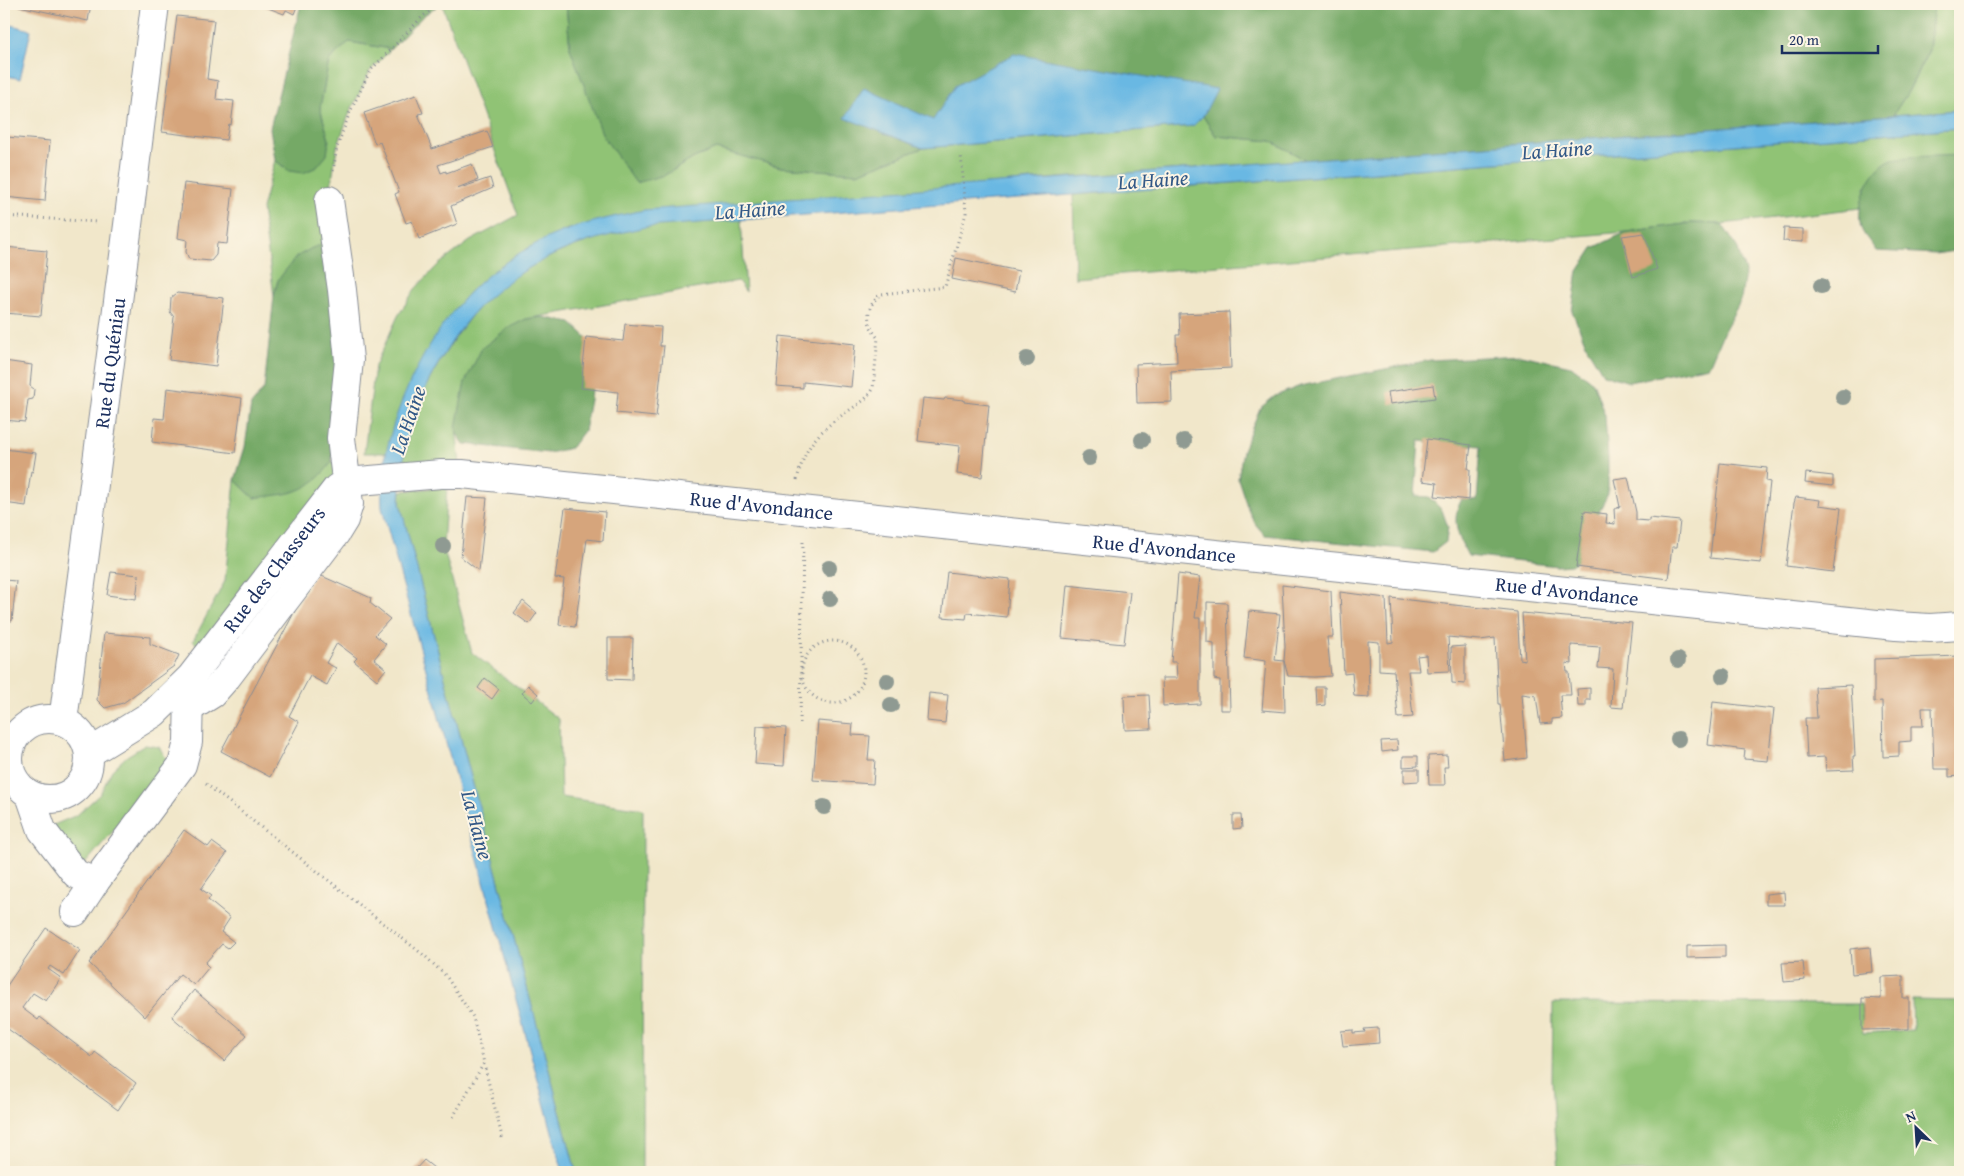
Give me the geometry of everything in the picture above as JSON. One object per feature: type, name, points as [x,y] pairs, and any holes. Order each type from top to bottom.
[{"type":"street","name":"Rue du Quéniau","points":[[62,721],[128,224],[155,4]]},
{"type":"street","points":[[188,709],[212,694],[227,677],[336,532],[344,520],[358,481],[341,438],[349,360],[342,290],[328,200]]},
{"type":"street","name":"Rue d'Avondance","points":[[358,481],[462,474],[1896,626],[1930,628],[1960,626]]},
{"type":"street","name":"Rue des Chasseurs","points":[[89,753],[154,713],[191,677],[338,488],[358,481]]},
{"type":"street","points":[[75,912],[182,765],[188,742],[188,709],[191,677]]},
{"type":"street","points":[[38,720],[62,721],[77,730],[86,740],[89,753],[90,766],[86,778],[78,788],[67,796],[55,800],[30,796],[19,787],[6,764],[13,741],[25,728],[38,720]]},
{"type":"street","points":[[30,796],[42,830],[76,874],[95,882]]},
{"type":"path","points":[[328,200],[337,147],[350,112],[370,71],[423,16],[440,4]]},
{"type":"path","points":[[1215,4],[1230,4]]},
{"type":"path","points":[[800,723],[801,670],[797,510],[806,451],[816,436],[835,420],[870,396],[873,389],[878,338],[871,330],[869,308],[881,294],[945,287],[966,214],[961,154]]},
{"type":"path","points":[[4,216],[128,224]]},
{"type":"path","points":[[828,641],[839,642],[853,649],[862,661],[864,671],[863,681],[851,698],[832,703],[822,701],[813,696],[802,680],[801,670],[810,650],[818,644],[828,641]]},
{"type":"path","points":[[182,765],[426,957],[446,976],[473,1017],[503,1141]]},
{"type":"path","points":[[4,898],[4,911]]},
{"type":"path","points":[[452,1119],[484,1063]]},
{"type":"green space","points":[[301,4],[440,4],[423,16],[391,49],[349,42],[329,60],[320,108],[329,140],[327,155],[317,167],[303,173],[289,171],[275,160],[270,128]]},
{"type":"green space","points":[[442,4],[566,4],[570,48],[665,175],[694,158],[716,149],[781,167],[857,173],[923,148],[1193,126],[1203,116],[1216,136],[1271,141],[1306,160],[1032,180],[570,228],[512,258],[470,291],[451,315],[417,370],[400,411],[387,453],[364,453],[375,366],[398,316],[415,289],[438,265],[470,241],[518,215]]},
{"type":"green space","points":[[566,4],[1934,4],[1929,50],[1908,92],[1893,115],[1306,160],[1271,141],[1216,136],[1203,116],[1216,89],[955,86],[933,121],[864,89],[846,118],[923,148],[857,173],[781,167],[716,149],[694,158],[665,175],[636,183],[603,136],[570,48]]},
{"type":"green space","points":[[1934,4],[1960,4],[1960,110],[1893,115],[1908,92],[1929,50]]},
{"type":"green space","points":[[349,42],[391,49],[370,71],[350,112],[337,147],[329,200],[347,269],[278,280],[274,296],[262,209],[275,160],[289,171],[329,140],[320,108],[329,60]]},
{"type":"green space","points":[[1960,128],[1960,155],[1891,160],[1865,188],[1861,208],[1722,224],[1692,223],[1626,232],[1075,278],[1073,195]]},
{"type":"green space","points":[[1960,155],[1960,250],[1936,254],[1876,251],[1862,231],[1860,210],[1865,190],[1882,165],[1895,159]]},
{"type":"green space","points":[[741,220],[746,292],[738,281],[526,319],[456,427],[461,474],[401,477],[411,421],[433,374],[449,347],[478,308],[513,278],[556,254],[601,237],[624,231],[669,224]]},
{"type":"green space","points":[[1692,223],[1722,224],[1737,247],[1745,272],[1741,300],[1724,331],[1709,366],[1629,382],[1603,374],[1588,349],[1572,311],[1578,271],[1593,248],[1626,232]]},
{"type":"green space","points":[[327,243],[341,254],[332,462],[315,481],[306,487],[289,493],[254,498],[235,480],[245,447],[251,405],[264,389],[274,296],[278,280],[296,257],[312,248]]},
{"type":"green space","points":[[543,317],[571,323],[595,345],[590,400],[584,431],[571,448],[549,453],[464,444],[457,434],[456,427],[465,382],[482,348],[508,328],[526,319]]},
{"type":"green space","points":[[1521,355],[1571,366],[1593,382],[1605,416],[1608,494],[1592,525],[1583,557],[1571,565],[1557,566],[1468,556],[1457,528],[1456,514],[1462,499],[1477,500],[1481,446],[1419,441],[1415,496],[1429,497],[1442,510],[1448,527],[1446,542],[1433,552],[1265,535],[1256,525],[1249,512],[1238,479],[1243,450],[1260,408],[1275,396],[1300,386],[1430,360]]},
{"type":"green space","points":[[332,462],[347,482],[209,654],[193,641],[225,581],[235,480],[254,498]]},
{"type":"green space","points":[[447,487],[443,546],[472,653],[559,719],[561,797],[643,809],[642,1172],[576,1172],[400,503],[401,491]]},
{"type":"green space","points":[[145,745],[159,747],[168,761],[161,776],[76,874],[42,830],[77,815],[100,794],[112,770],[127,756]]},
{"type":"green space","points":[[1912,1000],[1960,1001],[1960,1172],[1558,1172],[1552,1081],[1553,1003],[1861,1004],[1863,1033],[1913,1030]]},
{"type":"water","points":[[11,25],[31,30],[20,79],[4,75],[4,59]]},
{"type":"water","points":[[1014,54],[1217,89],[1203,116],[1193,126],[923,148],[845,118],[864,88],[933,120],[955,86]]},
{"type":"water","name":"La Haine","points":[[1960,110],[1960,128],[646,227],[598,238],[574,246],[532,266],[514,278],[480,306],[470,317],[430,378],[416,410],[406,444],[400,503],[576,1172],[563,1172],[382,508],[382,481],[386,452],[404,395],[417,367],[432,341],[466,296],[500,266],[539,242],[564,231],[644,210]]},
{"type":"building","points":[[19,4],[91,4],[88,21],[19,6]]},
{"type":"building","points":[[264,4],[298,4],[294,14],[286,10],[284,14],[263,6]]},
{"type":"building","points":[[177,16],[214,20],[207,79],[218,81],[216,99],[234,101],[231,125],[229,124],[226,140],[162,132]]},
{"type":"building","points":[[416,95],[423,113],[418,114],[432,149],[487,131],[493,147],[438,165],[441,173],[446,171],[446,173],[472,164],[478,180],[457,189],[490,178],[493,188],[451,206],[457,224],[419,239],[412,221],[406,223],[395,194],[399,192],[380,142],[375,144],[364,113]]},
{"type":"building","points":[[4,132],[7,132],[7,137],[50,141],[45,201],[4,197]]},
{"type":"building","points":[[184,183],[233,189],[227,244],[217,243],[216,255],[211,261],[189,259],[186,252],[187,240],[178,238]]},
{"type":"building","points":[[1784,228],[1803,229],[1803,242],[1783,241]]},
{"type":"building","points":[[1644,233],[1657,269],[1633,277],[1622,236]]},
{"type":"building","points":[[4,247],[47,251],[41,316],[4,313]]},
{"type":"building","points":[[956,258],[1019,271],[1015,292],[952,279]]},
{"type":"building","points":[[177,293],[224,298],[216,366],[169,360],[174,317],[170,312],[171,298]]},
{"type":"building","points":[[1229,312],[1231,368],[1171,371],[1172,402],[1137,403],[1136,364],[1177,362],[1176,335],[1180,335],[1179,314]]},
{"type":"building","points":[[625,324],[661,327],[660,346],[664,346],[656,417],[616,413],[618,392],[581,388],[586,337],[623,341]]},
{"type":"building","points":[[780,336],[855,344],[851,387],[803,382],[803,388],[776,386]]},
{"type":"building","points":[[4,361],[32,365],[30,386],[34,389],[33,399],[28,400],[25,422],[4,420]]},
{"type":"building","points":[[1433,385],[1435,398],[1390,404],[1388,392]]},
{"type":"building","points":[[167,388],[242,398],[235,453],[152,442],[154,418],[164,419]]},
{"type":"building","points":[[923,398],[964,400],[964,402],[989,405],[982,477],[957,474],[960,446],[918,441]]},
{"type":"building","points":[[1427,439],[1471,445],[1468,469],[1470,469],[1469,500],[1435,496],[1437,483],[1422,481]]},
{"type":"building","points":[[4,449],[36,453],[33,472],[31,471],[26,506],[4,503]]},
{"type":"building","points":[[1720,463],[1767,468],[1766,481],[1770,482],[1761,563],[1710,558]]},
{"type":"building","points":[[1806,473],[1833,476],[1833,486],[1805,483]]},
{"type":"building","points":[[1628,477],[1636,520],[1649,521],[1649,518],[1680,521],[1677,547],[1672,547],[1668,579],[1576,567],[1584,511],[1607,514],[1606,523],[1615,524],[1614,509],[1620,507],[1614,479]]},
{"type":"building","points":[[467,497],[487,498],[479,571],[461,557]]},
{"type":"building","points":[[1796,497],[1820,500],[1819,505],[1841,508],[1833,572],[1786,566]]},
{"type":"building","points":[[565,508],[605,512],[603,541],[587,539],[575,627],[559,625],[564,579],[555,578]]},
{"type":"building","points":[[111,572],[139,575],[136,599],[107,595]]},
{"type":"building","points":[[947,572],[1010,579],[1007,617],[967,613],[966,619],[942,617]]},
{"type":"building","points":[[315,573],[371,598],[370,603],[390,619],[375,635],[386,644],[374,659],[386,669],[377,680],[354,661],[357,658],[337,643],[326,663],[336,668],[327,685],[310,676],[289,716],[299,722],[270,777],[221,751]]},
{"type":"building","points":[[1178,574],[1200,577],[1195,618],[1200,618],[1200,704],[1163,706],[1162,678],[1177,678],[1176,662],[1171,662]]},
{"type":"building","points":[[4,580],[16,581],[12,621],[4,620]]},
{"type":"building","points":[[1067,585],[1130,592],[1124,644],[1062,638]]},
{"type":"building","points":[[1282,585],[1331,591],[1333,637],[1327,637],[1331,676],[1288,676],[1284,661]]},
{"type":"building","points":[[1340,592],[1386,598],[1388,643],[1393,642],[1391,598],[1517,612],[1520,659],[1525,660],[1522,613],[1632,623],[1623,708],[1611,707],[1613,669],[1598,668],[1600,647],[1571,645],[1572,664],[1566,663],[1567,672],[1569,672],[1571,695],[1560,695],[1562,718],[1552,719],[1552,723],[1540,724],[1536,696],[1522,694],[1527,758],[1505,761],[1500,704],[1498,704],[1495,638],[1480,640],[1448,637],[1450,671],[1427,672],[1426,655],[1417,656],[1419,671],[1408,671],[1413,717],[1398,718],[1394,671],[1379,670],[1379,642],[1368,641],[1369,697],[1354,696],[1352,673],[1344,674]]},
{"type":"building","points":[[523,601],[537,613],[529,624],[514,613]]},
{"type":"building","points":[[1207,602],[1227,603],[1230,710],[1220,710],[1220,680],[1214,679],[1214,643],[1207,642]]},
{"type":"building","points":[[1249,611],[1280,614],[1275,660],[1284,661],[1285,712],[1262,710],[1266,661],[1244,658]]},
{"type":"building","points":[[104,633],[150,637],[150,644],[179,655],[174,666],[123,703],[105,708],[97,700]]},
{"type":"building","points":[[608,638],[633,638],[632,680],[608,679]]},
{"type":"building","points":[[1465,646],[1465,684],[1452,683],[1451,647]]},
{"type":"building","points":[[1960,656],[1960,776],[1949,777],[1949,769],[1934,769],[1932,708],[1922,708],[1923,726],[1911,726],[1911,741],[1899,742],[1899,756],[1883,757],[1882,701],[1874,702],[1874,659]]},
{"type":"building","points":[[485,678],[499,689],[492,699],[478,688]]},
{"type":"building","points":[[528,685],[538,694],[532,702],[522,693]]},
{"type":"building","points":[[1851,685],[1854,770],[1826,771],[1825,757],[1807,758],[1805,718],[1817,718],[1815,687]]},
{"type":"building","points":[[1316,687],[1325,687],[1325,705],[1317,706]]},
{"type":"building","points":[[1590,688],[1590,700],[1586,700],[1586,706],[1578,706],[1577,689]]},
{"type":"building","points":[[929,693],[948,695],[945,723],[927,721]]},
{"type":"building","points":[[1149,695],[1151,729],[1125,730],[1124,696]]},
{"type":"building","points":[[1713,702],[1774,709],[1768,761],[1744,759],[1745,750],[1708,745]]},
{"type":"building","points":[[818,721],[853,724],[852,735],[870,736],[868,760],[875,760],[873,784],[813,780]]},
{"type":"building","points":[[757,726],[786,728],[784,766],[755,764]]},
{"type":"building","points":[[1397,740],[1398,750],[1382,752],[1381,741]]},
{"type":"building","points":[[1447,755],[1448,767],[1444,767],[1445,785],[1429,785],[1428,756]]},
{"type":"building","points":[[1403,756],[1418,756],[1418,766],[1403,767]]},
{"type":"building","points":[[1404,769],[1419,769],[1419,781],[1404,782]]},
{"type":"building","points":[[1233,815],[1241,815],[1242,828],[1233,829]]},
{"type":"building","points":[[184,830],[208,847],[212,842],[227,853],[201,889],[211,896],[208,900],[230,918],[221,932],[234,942],[228,948],[222,944],[205,963],[209,967],[194,985],[180,974],[145,1017],[89,963]]},
{"type":"building","points":[[1784,892],[1785,905],[1766,905],[1766,894]]},
{"type":"building","points":[[46,928],[80,950],[64,975],[50,966],[48,969],[61,978],[46,1001],[33,993],[22,1008],[38,1020],[40,1017],[92,1057],[95,1052],[136,1083],[118,1110],[4,1026],[4,990]]},
{"type":"building","points":[[1725,945],[1725,957],[1687,958],[1687,946]]},
{"type":"building","points":[[1870,947],[1872,972],[1852,974],[1850,949]]},
{"type":"building","points":[[1803,962],[1805,980],[1784,982],[1782,963]]},
{"type":"building","points":[[1903,976],[1903,998],[1909,998],[1909,1029],[1862,1030],[1862,998],[1881,999],[1881,977]]},
{"type":"building","points":[[194,990],[247,1035],[224,1061],[172,1017]]},
{"type":"building","points":[[1378,1028],[1379,1043],[1343,1046],[1341,1031],[1353,1030],[1353,1033],[1365,1032],[1364,1029]]},
{"type":"building","points":[[424,1160],[439,1172],[413,1172]]}]
